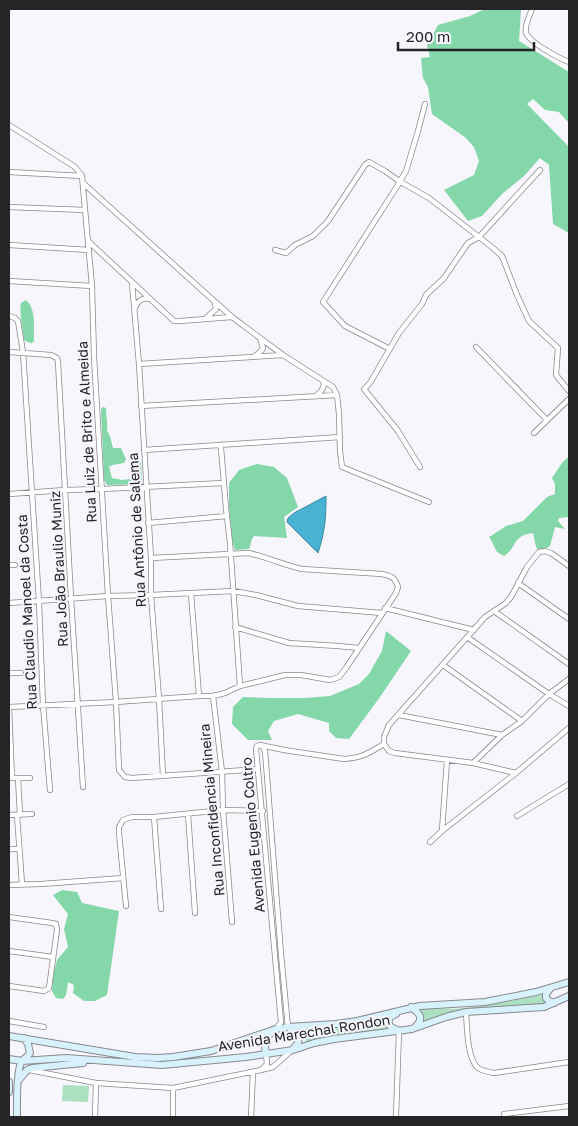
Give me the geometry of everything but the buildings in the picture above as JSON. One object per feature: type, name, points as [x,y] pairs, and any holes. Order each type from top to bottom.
[{"type":"main road","name":"Avenida Marechal Rondon","points":[[9,1036],[135,1057],[173,1057],[211,1051],[276,1029],[357,1021],[426,1005],[477,1003],[526,995],[569,982]]},
{"type":"main road","points":[[551,988],[546,994],[546,998],[554,1003]]},
{"type":"main road","name":"Avenida Marechal Rondon","points":[[9,1060],[66,1058],[162,1065],[266,1054],[292,1050],[334,1039],[412,1029],[466,1012],[536,1008],[569,996]]},
{"type":"main road","points":[[399,1031],[389,1025],[389,1019],[392,1015],[408,1008],[418,1012],[420,1018],[418,1025],[412,1029]]},
{"type":"main road","points":[[288,1027],[299,1037],[298,1043],[292,1050]]},
{"type":"main road","points":[[266,1054],[265,1043],[269,1035],[276,1029]]},
{"type":"main road","points":[[17,1117],[19,1070],[22,1061],[30,1053],[24,1038]]},
{"type":"main road","points":[[265,1043],[276,1052]]},
{"type":"main road","points":[[18,1081],[27,1070],[32,1068],[106,1062]]},
{"type":"main road","points":[[9,1082],[9,1092]]},
{"type":"street","points":[[532,9],[526,33],[550,53],[569,62]]},
{"type":"street","points":[[390,349],[344,326],[323,302],[406,171],[425,104]]},
{"type":"street","points":[[9,125],[75,167],[82,176]]},
{"type":"street","points":[[275,250],[286,253],[295,245],[313,236],[328,221],[365,165],[369,162],[429,198],[502,256],[529,321],[558,348],[556,375],[569,390]]},
{"type":"street","points":[[420,467],[398,431],[364,388],[370,383],[399,333],[422,304],[426,295],[444,278],[468,243],[480,237],[540,170]]},
{"type":"street","points":[[9,172],[82,176]]},
{"type":"street","name":"Rua Luiz de Brito e Almeida","points":[[82,176],[92,286],[94,358],[119,770],[125,777],[132,778],[163,776]]},
{"type":"street","points":[[82,182],[232,316],[283,355],[333,387],[337,395],[342,468],[429,502]]},
{"type":"street","points":[[9,208],[85,210]]},
{"type":"street","points":[[88,242],[174,321],[232,316]]},
{"type":"street","points":[[9,245],[89,250]]},
{"type":"street","points":[[9,281],[92,286]]},
{"type":"street","name":"Rua Antônio de Salema","points":[[132,283],[139,364],[163,776]]},
{"type":"street","points":[[134,310],[141,300],[147,298],[151,300]]},
{"type":"street","points":[[205,319],[216,309],[215,302]]},
{"type":"street","name":"Rua Claudio Manoel da Costa","points":[[11,316],[16,318],[19,325],[23,352],[43,705],[50,790]]},
{"type":"street","points":[[252,357],[263,348],[259,337]]},
{"type":"street","points":[[476,347],[547,420]]},
{"type":"street","points":[[9,352],[23,352]]},
{"type":"street","name":"Rua João Braulio Muniz","points":[[23,352],[51,355],[57,358],[58,362],[84,787]]},
{"type":"street","points":[[139,364],[283,355]]},
{"type":"street","points":[[314,396],[323,390],[323,381]]},
{"type":"street","points":[[141,406],[337,395]]},
{"type":"street","points":[[534,433],[569,399]]},
{"type":"street","points":[[144,450],[340,437]]},
{"type":"street","points":[[222,445],[220,446],[230,543],[240,686]]},
{"type":"street","points":[[9,494],[224,483]]},
{"type":"street","points":[[148,522],[227,516]]},
{"type":"street","points":[[516,773],[473,763],[395,753],[389,751],[384,744],[384,737],[389,725],[485,617],[506,603],[527,567],[539,552],[551,553],[569,566]]},
{"type":"street","points":[[22,884],[9,707],[213,696],[240,686],[294,674],[334,680],[343,673],[396,593],[398,587],[391,576],[291,567],[248,553],[151,558]]},
{"type":"street","points":[[9,565],[15,565]]},
{"type":"street","points":[[518,583],[569,619]]},
{"type":"street","points":[[9,604],[72,598],[233,591],[298,606],[382,613]]},
{"type":"street","points":[[191,593],[199,696]]},
{"type":"street","points":[[385,608],[474,630]]},
{"type":"street","points":[[494,611],[569,664]]},
{"type":"street","points":[[235,627],[289,643],[359,648]]},
{"type":"street","points":[[467,637],[569,706]]},
{"type":"street","points":[[443,665],[522,721]]},
{"type":"street","points":[[9,673],[21,673]]},
{"type":"street","points":[[473,763],[502,735],[522,721],[549,694],[569,679]]},
{"type":"street","name":"Rua Inconfidencia Mineira","points":[[213,696],[222,772],[223,810],[232,922]]},
{"type":"street","points":[[399,715],[502,735]]},
{"type":"street","points":[[430,842],[569,728]]},
{"type":"street","points":[[260,745],[344,759],[365,756],[384,744]]},
{"type":"street","name":"Avenida Eugenio Coltro","points":[[276,1029],[281,1022],[278,955],[276,884],[265,751],[260,745],[256,750],[269,885],[278,955],[288,1027]]},
{"type":"street","points":[[442,831],[447,760]]},
{"type":"street","points":[[163,776],[258,769]]},
{"type":"street","points":[[13,778],[30,778]]},
{"type":"street","points":[[517,816],[569,784]]},
{"type":"street","points":[[126,906],[119,833],[119,827],[123,820],[132,817],[154,817],[223,810],[270,812]]},
{"type":"street","points":[[9,815],[32,814]]},
{"type":"street","points":[[188,814],[195,913]]},
{"type":"street","points":[[154,817],[161,909]]},
{"type":"street","points":[[9,849],[19,849]]},
{"type":"street","points":[[9,884],[41,884],[123,878]]},
{"type":"street","points":[[269,885],[276,884]]},
{"type":"street","points":[[9,917],[56,924],[57,927],[50,986],[47,990],[9,986]]},
{"type":"street","points":[[9,951],[53,957]]},
{"type":"street","points":[[466,1012],[471,1057],[478,1068],[486,1072],[494,1073],[569,1062]]},
{"type":"street","points":[[9,1021],[44,1027]]},
{"type":"street","points":[[396,1117],[399,1031]]},
{"type":"street","points":[[27,1070],[96,1083],[173,1088],[273,1067],[292,1050]]},
{"type":"street","points":[[262,1070],[267,1064],[266,1054]]},
{"type":"street","points":[[250,1117],[252,1072]]},
{"type":"street","points":[[95,1117],[96,1083]]},
{"type":"street","points":[[173,1088],[173,1117]]},
{"type":"street","points":[[504,1114],[569,1106]]},
{"type":"green space","points":[[485,9],[521,9],[519,41],[569,72],[569,123],[559,112],[545,110],[533,99],[527,104],[569,147],[569,233],[553,224],[549,165],[540,158],[482,216],[468,221],[444,190],[474,175],[479,161],[474,147],[466,138],[432,114],[428,87],[423,78],[421,58],[430,57],[427,45],[438,25],[470,16]]},
{"type":"green space","points":[[26,300],[32,309],[34,319],[34,341],[32,343],[24,340],[21,303]]},
{"type":"green space","points":[[103,407],[106,408],[107,431],[113,448],[121,448],[126,459],[124,463],[109,467],[112,478],[131,479],[131,462],[141,461],[142,484],[107,485],[104,480],[101,409]]},
{"type":"green space","points":[[567,458],[569,458],[569,517],[559,518],[558,521],[565,529],[555,527],[550,546],[540,552],[536,547],[533,533],[526,534],[518,539],[504,556],[497,552],[489,536],[506,526],[523,521],[547,497],[555,494],[555,484],[552,478]]},
{"type":"green space","points":[[257,464],[274,467],[287,478],[298,507],[284,517],[287,538],[254,536],[249,549],[235,550],[232,541],[229,483],[239,470]]},
{"type":"green space","points":[[386,631],[411,651],[349,739],[336,738],[329,731],[329,723],[298,714],[274,721],[268,731],[272,740],[248,740],[232,724],[233,707],[243,697],[305,698],[330,696],[359,684],[369,674],[382,651]]},
{"type":"green space","points":[[62,890],[77,892],[82,903],[119,911],[107,995],[95,1001],[84,1001],[73,993],[74,985],[68,982],[66,995],[63,999],[56,998],[52,991],[57,960],[68,947],[64,929],[68,914],[53,895]]},
{"type":"green space","points":[[542,995],[546,1004],[469,1010],[424,1023],[422,1009],[465,1008]]},
{"type":"green space","points":[[387,1016],[386,1022],[391,1031],[305,1043],[306,1037],[303,1030],[356,1025]]},
{"type":"green space","points":[[63,1085],[89,1086],[88,1102],[62,1101]]},
{"type":"water","points":[[326,496],[325,525],[318,553],[287,522],[288,518],[294,513]]}]
